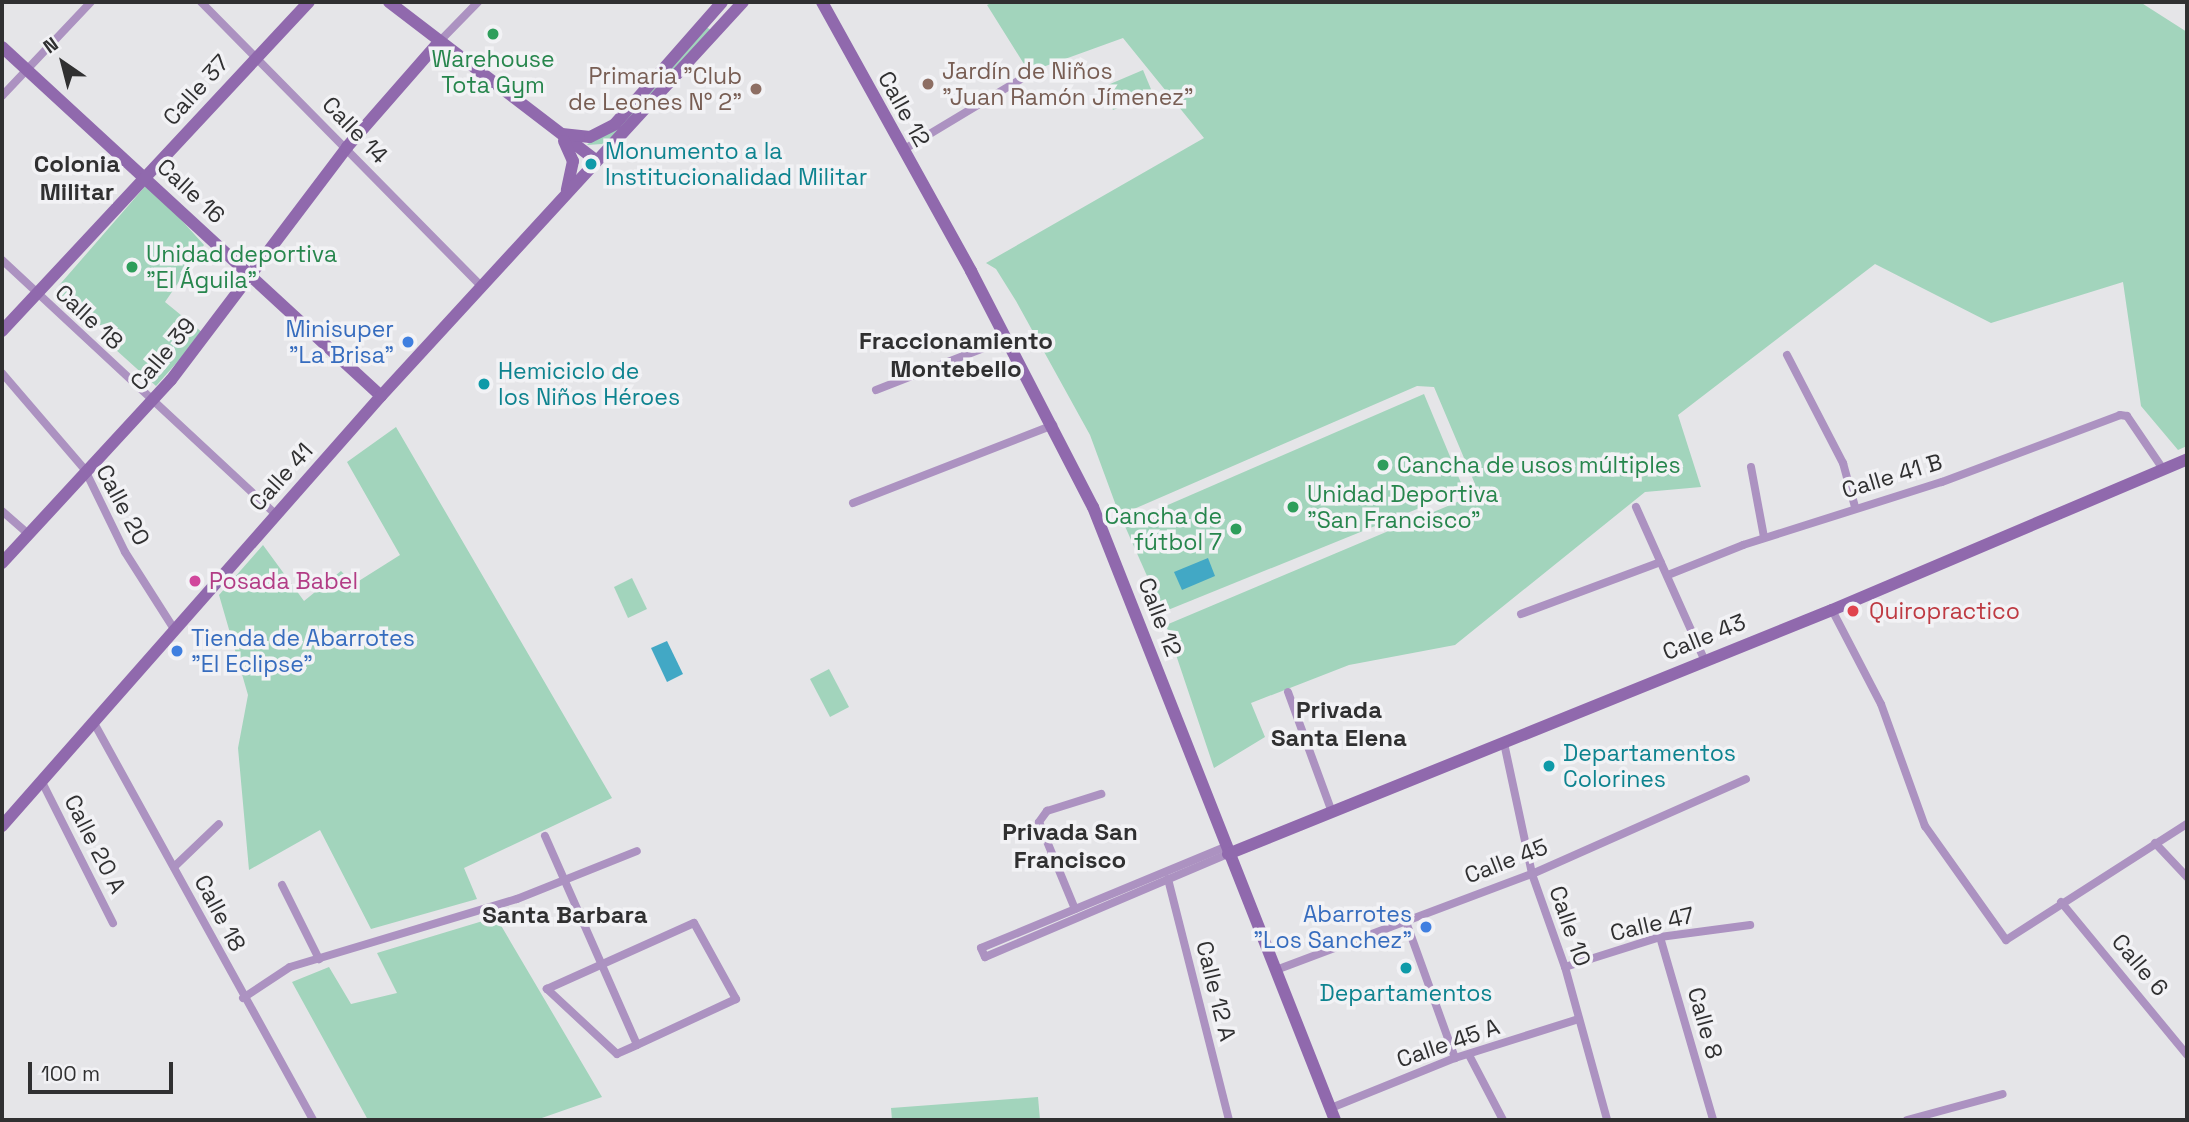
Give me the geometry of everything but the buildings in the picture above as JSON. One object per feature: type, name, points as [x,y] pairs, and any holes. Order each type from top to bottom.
[{"type":"main road","name":"Calle 37","points":[[2,331],[309,2]]},
{"type":"main road","points":[[388,2],[596,160]]},
{"type":"main road","points":[[558,132],[590,136],[615,124],[723,2]]},
{"type":"main road","name":"Calle 41","points":[[2,826],[381,396],[743,2]]},
{"type":"main road","name":"Calle 12","points":[[822,2],[1053,425],[1111,550],[1333,1114]]},
{"type":"main road","name":"Calle 39","points":[[2,563],[150,402],[252,277],[347,147],[439,42]]},
{"type":"main road","name":"Calle 16","points":[[2,47],[381,396]]},
{"type":"main road","points":[[558,132],[573,161],[570,185],[561,198]]},
{"type":"main road","name":"Calle 43","points":[[1229,850],[1332,812],[1704,659],[1832,610],[2187,459]]},
{"type":"street","points":[[2,96],[91,2]]},
{"type":"street","name":"Calle 14","points":[[201,2],[254,58],[347,147],[481,286]]},
{"type":"street","name":"Calle 39","points":[[439,42],[478,2]]},
{"type":"street","points":[[903,150],[1023,78]]},
{"type":"street","name":"Calle 18","points":[[2,260],[150,402],[275,514]]},
{"type":"street","points":[[876,390],[1007,339]]},
{"type":"street","points":[[1787,355],[1843,463],[1856,507]]},
{"type":"street","name":"Calle 20","points":[[2,373],[85,470],[125,552],[174,629]]},
{"type":"street","name":"Calle 41 B","points":[[1668,575],[1764,537],[2127,416],[2163,469]]},
{"type":"street","points":[[853,503],[1053,425]]},
{"type":"street","points":[[1751,467],[1764,537]]},
{"type":"street","points":[[1636,507],[1704,659]]},
{"type":"street","points":[[2,511],[27,533]]},
{"type":"street","points":[[1521,614],[1661,562]]},
{"type":"street","points":[[1832,610],[1881,704],[1926,826],[2006,940],[2061,902],[2187,824]]},
{"type":"street","points":[[1288,692],[1332,812]]},
{"type":"street","name":"Calle 18","points":[[94,723],[243,998],[313,1120]]},
{"type":"street","name":"Calle 10","points":[[1504,743],[1532,874],[1565,967],[1607,1120]]},
{"type":"street","name":"Calle 45","points":[[1276,970],[1405,919],[1532,874],[1746,779]]},
{"type":"street","name":"Calle 20 A","points":[[42,782],[113,923]]},
{"type":"street","points":[[1077,916],[1039,822],[1047,811],[1101,794]]},
{"type":"street","points":[[174,867],[219,824]]},
{"type":"street","points":[[545,836],[562,883],[637,1045]]},
{"type":"street","points":[[2155,843],[2187,877]]},
{"type":"street","points":[[1229,850],[1168,881],[1077,916],[985,957],[981,948],[1074,906],[1167,870],[1229,850]]},
{"type":"street","points":[[243,998],[290,967],[562,883],[637,851]]},
{"type":"street","name":"Calle 12 A","points":[[1167,870],[1229,1120]]},
{"type":"street","points":[[282,885],[320,959]]},
{"type":"street","name":"Calle 6","points":[[2061,902],[2187,1055]]},
{"type":"street","points":[[1405,919],[1455,1058]]},
{"type":"street","points":[[694,923],[736,999],[617,1054],[547,989],[600,964],[694,923]]},
{"type":"street","name":"Calle 47","points":[[1565,967],[1660,937],[1750,925]]},
{"type":"street","name":"Calle 8","points":[[1660,937],[1713,1120]]},
{"type":"street","name":"Calle 45 A","points":[[1333,1114],[1455,1058],[1579,1019]]},
{"type":"street","points":[[1469,1055],[1503,1120]]},
{"type":"street","points":[[1907,1120],[2003,1094]]},
{"type":"green space","points":[[993,2],[2140,2],[2187,32],[2187,446],[2178,450],[2141,406],[2123,282],[1991,323],[1875,264],[1678,415],[1701,487],[1645,492],[1455,645],[1349,665],[1251,703],[1265,737],[1214,768],[1166,625],[1462,500],[1475,484],[1434,387],[1417,386],[1127,512],[1118,511],[1090,435],[1016,301],[996,269],[986,263],[1204,138],[1123,38],[1029,72],[987,5]]},
{"type":"green space","points":[[706,27],[711,30],[618,132],[602,144],[587,145]]},
{"type":"green space","points":[[1143,70],[1153,94],[1113,110],[1103,87]]},
{"type":"green space","name":"Unidad deportiva \"El Águila\"","points":[[148,183],[204,245],[165,302],[203,333],[156,386],[115,349],[118,345],[55,290]]},
{"type":"green space","name":"Unidad Deportiva \"San Francisco\"","points":[[1424,394],[1464,490],[1163,612],[1124,524]]},
{"type":"green space","points":[[396,427],[612,798],[464,868],[477,899],[371,929],[320,830],[249,870],[238,748],[248,695],[219,595],[263,545],[304,601],[341,571],[354,584],[400,555],[347,462]]},
{"type":"green space","points":[[632,578],[647,609],[628,618],[614,587]]},
{"type":"green space","points":[[829,669],[849,707],[830,717],[810,679]]},
{"type":"green space","points":[[496,917],[602,1097],[536,1120],[368,1120],[292,982],[329,967],[351,1004],[397,993],[377,953]]},
{"type":"green space","points":[[1038,1097],[1040,1120],[892,1120],[891,1108]]},
{"type":"water","points":[[1208,558],[1215,576],[1182,590],[1174,572]]},
{"type":"water","points":[[667,641],[683,674],[667,682],[651,648]]},
{"type":"place","name":"Warehouse Tota Gym","points":[[493,34]]},
{"type":"place","name":"Jardín de Niños \"Juan Ramón Jímenez\"","points":[[928,84]]},
{"type":"place","name":"Primaria \"Club de Leones N° 2\"","points":[[756,89]]},
{"type":"place","name":"Monumento a la Institucionalidad Militar","points":[[591,164]]},
{"type":"place","name":"Unidad deportiva \"El Águila\"","points":[[132,267]]},
{"type":"place","name":"Minisuper \"La Brisa\"","points":[[408,342]]},
{"type":"place","name":"Hemiciclo de los Niños Héroes","points":[[484,384]]},
{"type":"place","name":"Cancha de usos múltiples","points":[[1383,465]]},
{"type":"place","name":"Unidad Deportiva \"San Francisco\"","points":[[1293,507]]},
{"type":"place","name":"Cancha de fútbol 7","points":[[1236,529]]},
{"type":"place","name":"Posada Babel","points":[[195,581]]},
{"type":"place","name":"Quiropractico","points":[[1853,611]]},
{"type":"place","name":"Tienda de Abarrotes \"El Eclipse\"","points":[[177,651]]},
{"type":"place","name":"Departamentos Colorines","points":[[1549,766]]},
{"type":"place","name":"Abarrotes \"Los Sanchez\"","points":[[1426,927]]},
{"type":"place","name":"Departamentos","points":[[1406,968]]},
{"type":"district","name":"Colonia Militar","points":[[77,178]]},
{"type":"district","name":"Fraccionamiento Montebello","points":[[956,355]]},
{"type":"district","name":"Privada Santa Elena","points":[[1339,724]]},
{"type":"district","name":"Privada San Francisco","points":[[1070,846]]},
{"type":"district","name":"Santa Barbara","points":[[565,915]]}]
